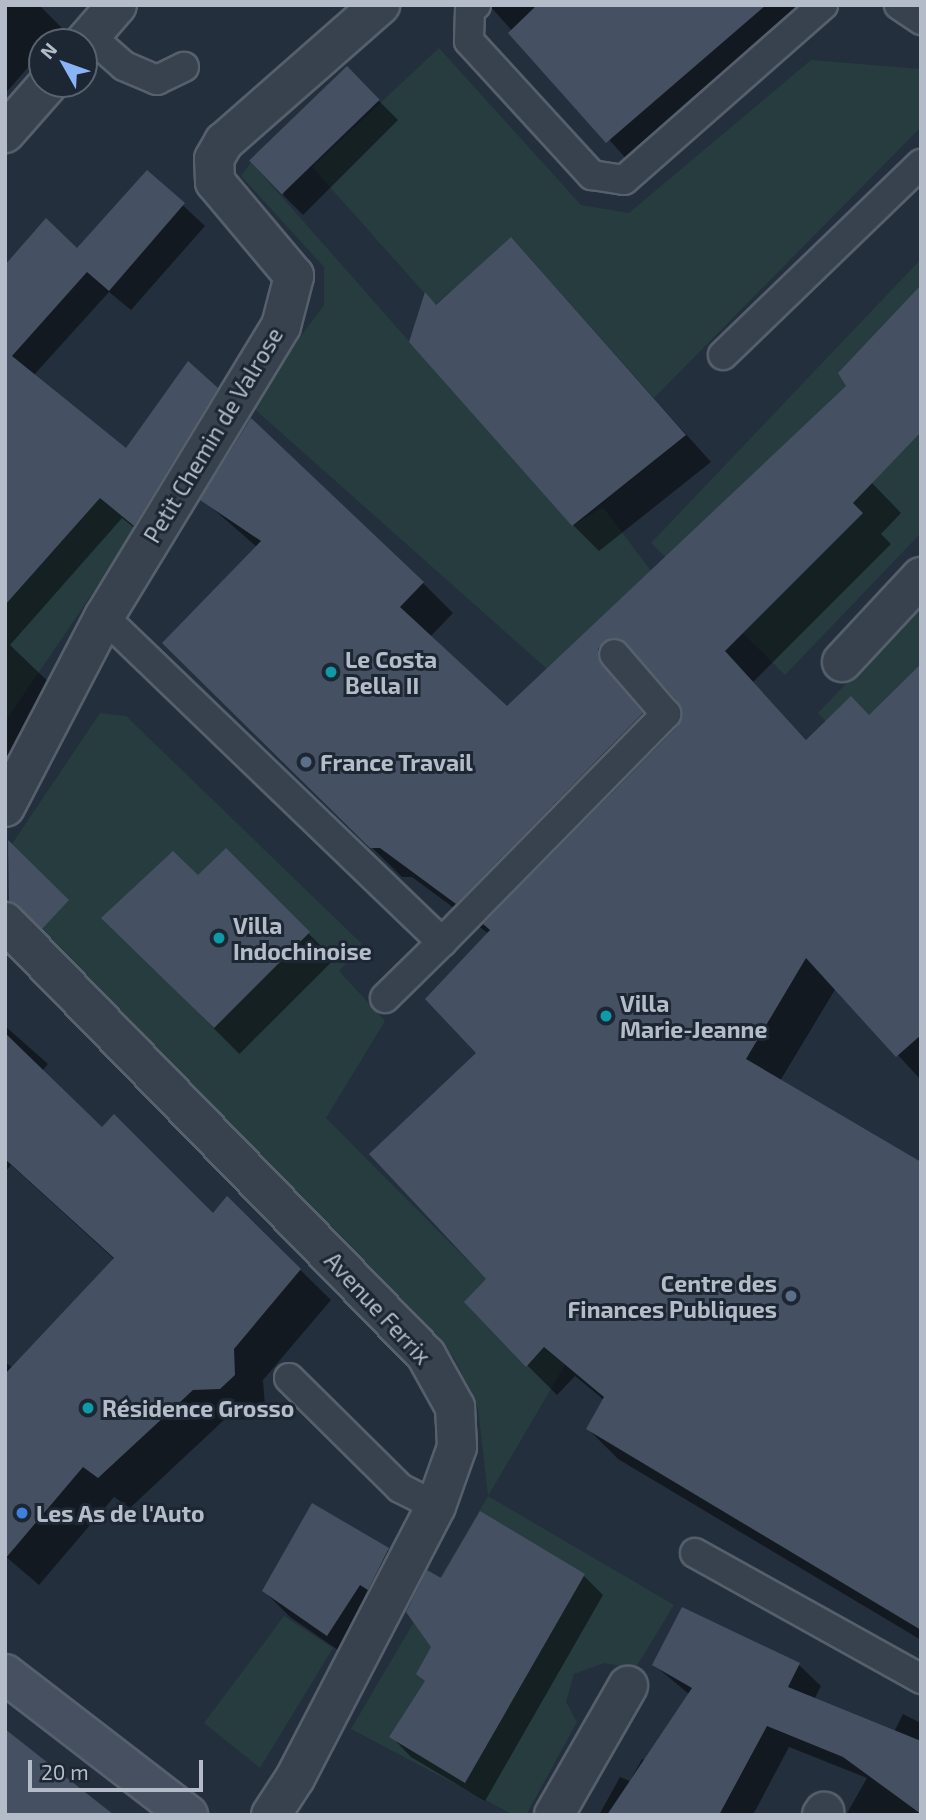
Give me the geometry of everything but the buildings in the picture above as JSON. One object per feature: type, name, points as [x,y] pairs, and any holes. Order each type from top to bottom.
[{"type":"street","points":[[97,28],[117,5]]},
{"type":"street","name":"Petit Chemin de Valrose","points":[[5,807],[104,617],[281,326],[294,276],[215,182],[214,159],[224,142],[380,5]]},
{"type":"street","points":[[5,133],[36,98]]},
{"type":"street","points":[[842,662],[921,577]]},
{"type":"street","name":"Avenue Ferrix","points":[[5,922],[426,1355],[455,1407],[457,1447],[436,1506],[295,1778],[271,1815]]},
{"type":"street","points":[[5,1674],[188,1815]]},
{"type":"street","points":[[554,1815],[628,1686]]},
{"type":"lane","points":[[476,5],[470,10],[469,41],[592,174],[624,180],[823,5]]},
{"type":"lane","points":[[899,5],[921,20]]},
{"type":"lane","points":[[98,47],[124,66],[157,80],[184,67]]},
{"type":"lane","points":[[723,355],[921,164]]},
{"type":"lane","points":[[104,617],[442,942]]},
{"type":"lane","points":[[385,998],[666,714],[614,654]]},
{"type":"lane","points":[[289,1378],[400,1488],[436,1506]]},
{"type":"lane","points":[[695,1553],[921,1679]]},
{"type":"green space","points":[[439,48],[581,205],[629,213],[811,60],[921,69],[921,127],[654,398],[512,238],[435,305],[312,167]]},
{"type":"green space","points":[[251,162],[572,526],[603,507],[651,571],[547,669],[250,405],[324,305],[324,267],[241,176]]},
{"type":"green space","points":[[921,259],[921,533],[785,675],[651,543]]},
{"type":"green space","points":[[5,421],[137,528],[5,722]]},
{"type":"green space","points":[[921,605],[921,825],[818,713]]},
{"type":"green space","points":[[100,713],[126,716],[362,944],[339,971],[385,1021],[326,1118],[486,1279],[526,1366],[544,1347],[565,1365],[488,1496],[478,1408],[454,1358],[432,1330],[25,921],[9,864],[12,844]]},
{"type":"green space","points":[[488,1496],[674,1605],[630,1677],[620,1666],[604,1663],[574,1674],[566,1702],[577,1722],[526,1815],[514,1815],[351,1729]]},
{"type":"green space","points":[[284,1616],[333,1648],[260,1768],[204,1723]]},
{"type":"place","name":"Le Costa Bella II","points":[[331,672]]},
{"type":"place","name":"France Travail","points":[[306,762]]},
{"type":"place","name":"Villa Indochinoise","points":[[219,938]]},
{"type":"place","name":"Villa Marie-Jeanne","points":[[606,1016]]},
{"type":"place","name":"Centre des Finances Publiques","points":[[791,1296]]},
{"type":"place","name":"Résidence Grosso","points":[[88,1408]]},
{"type":"place","name":"Les As de l'Auto","points":[[22,1513]]}]
